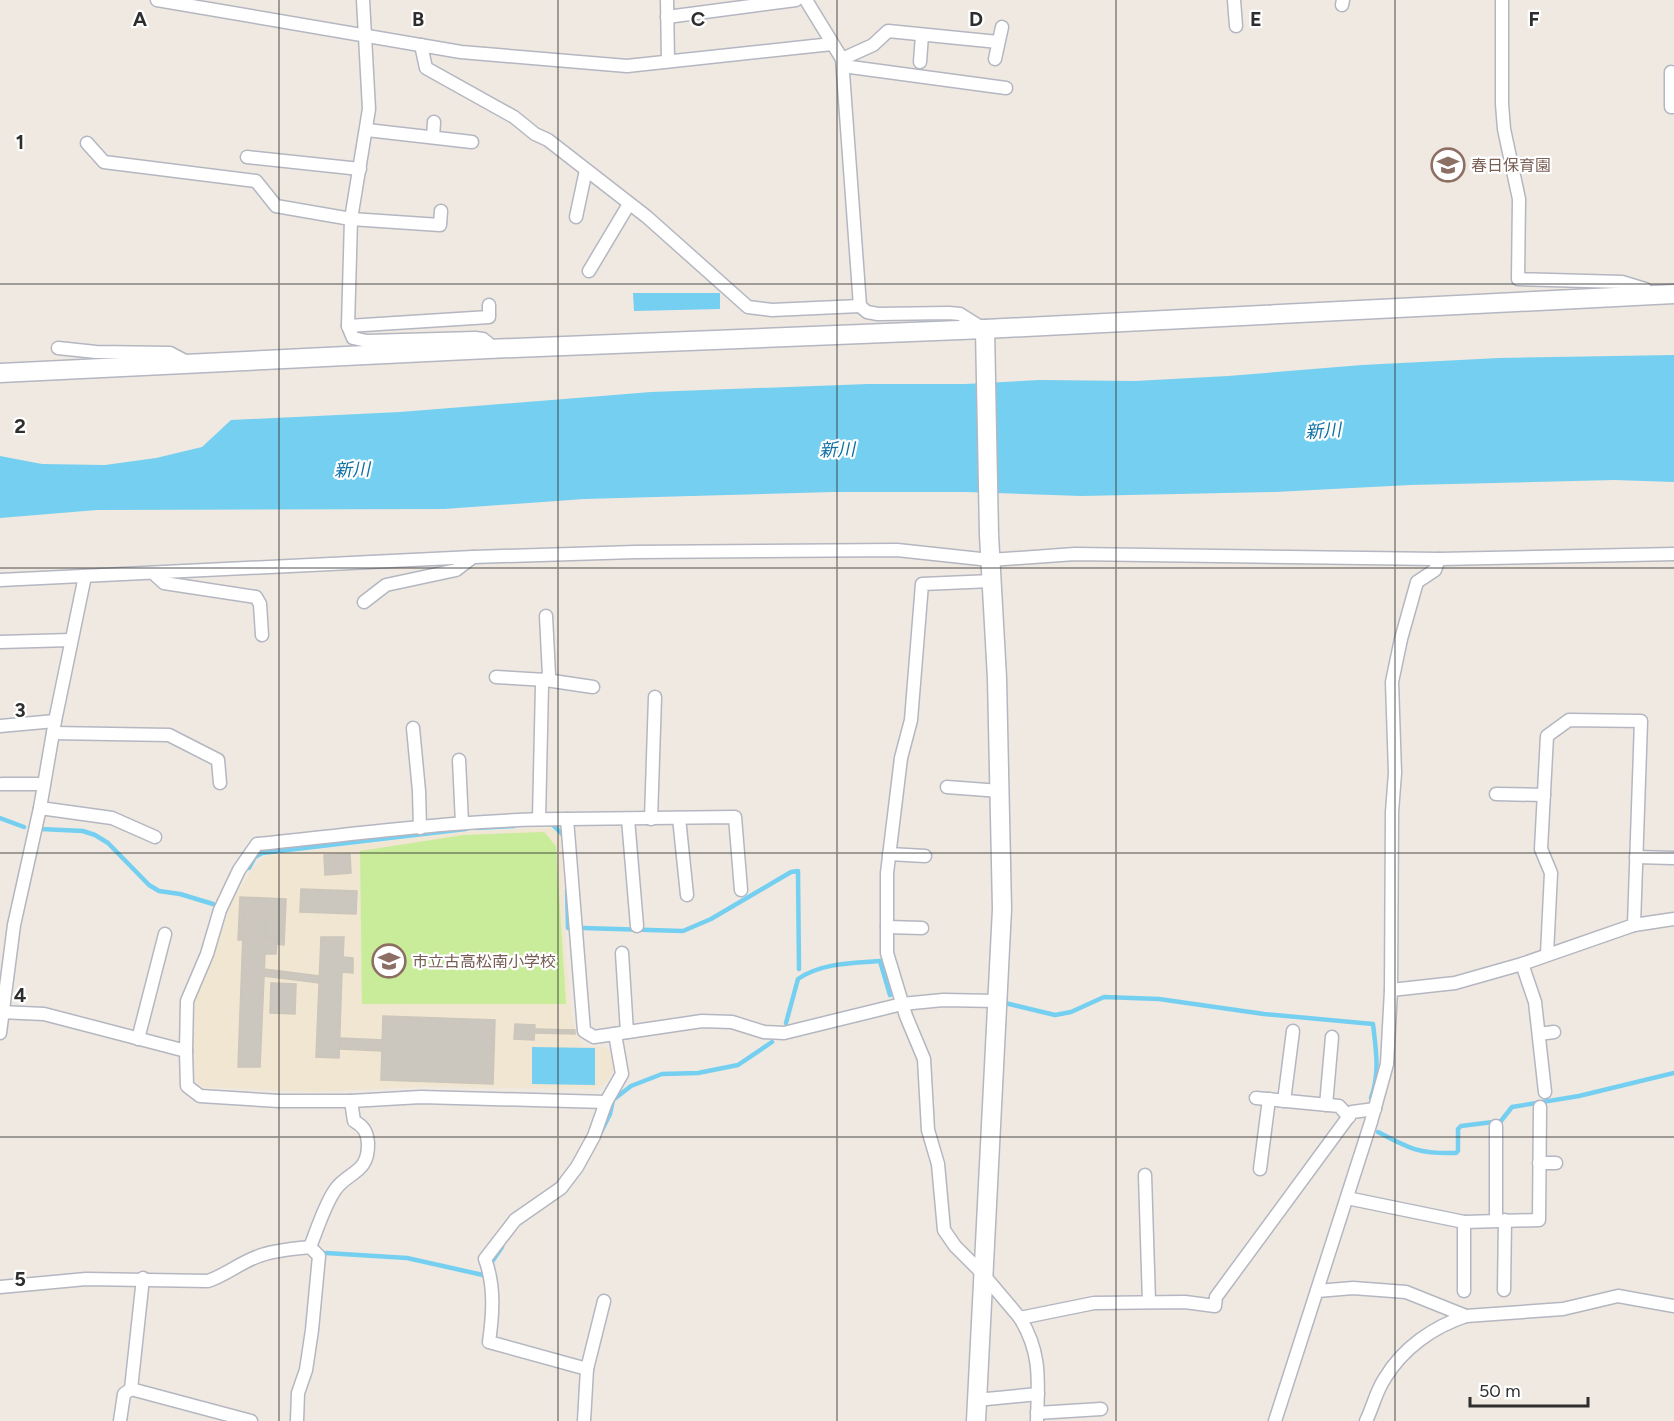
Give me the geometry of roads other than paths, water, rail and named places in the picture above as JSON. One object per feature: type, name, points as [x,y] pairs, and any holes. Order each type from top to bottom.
[{"type":"street","points":[[157,0],[461,52],[627,66],[832,44]]},
{"type":"street","points":[[363,0],[369,109],[351,219],[348,326],[353,338],[367,341],[475,338],[483,339],[488,343],[488,349]]},
{"type":"street","points":[[667,0],[668,61]]},
{"type":"street","points":[[667,17],[796,0]]},
{"type":"street","points":[[806,0],[842,62],[860,306]]},
{"type":"street","points":[[1234,0],[1236,26]]},
{"type":"street","points":[[1502,0],[1502,104],[1504,129],[1519,199],[1518,279],[1622,282],[1645,292],[1674,285]]},
{"type":"street","points":[[995,58],[1002,27]]},
{"type":"street","points":[[842,62],[873,45],[888,31],[998,42]]},
{"type":"street","points":[[920,62],[922,35]]},
{"type":"street","points":[[421,45],[426,68],[514,117],[535,134],[548,140],[629,204],[748,307],[772,310],[860,306],[867,312],[878,314],[960,314],[985,331]]},
{"type":"street","points":[[842,62],[1006,87]]},
{"type":"street","points":[[1674,73],[1671,72],[1671,107],[1674,107]]},
{"type":"street","points":[[433,137],[434,122]]},
{"type":"street","points":[[367,130],[472,141]]},
{"type":"street","points":[[87,143],[105,162],[256,181],[276,206],[351,219],[440,225],[441,211]]},
{"type":"street","points":[[248,157],[360,169]]},
{"type":"street","points":[[576,217],[586,170]]},
{"type":"street","points":[[589,271],[629,204]]},
{"type":"street","points":[[0,373],[488,349],[985,331],[1645,292],[1674,294]]},
{"type":"street","points":[[348,326],[489,316],[489,305]]},
{"type":"street","points":[[975,1421],[1002,909],[997,678],[989,535],[985,331]]},
{"type":"street","points":[[58,348],[96,352],[170,353],[190,364]]},
{"type":"street","points":[[0,580],[473,557],[634,552],[897,550],[990,560],[1075,554],[1439,559],[1674,554]]},
{"type":"street","points":[[364,602],[386,585],[456,570],[473,557]]},
{"type":"street","points":[[1275,1421],[1375,1109],[1387,1064],[1391,990],[1392,812],[1395,773],[1392,682],[1417,582],[1435,570],[1439,559]]},
{"type":"street","points":[[153,573],[164,583],[256,597],[260,604],[262,635]]},
{"type":"street","points":[[0,1033],[14,925],[40,808],[85,576]]},
{"type":"street","points":[[992,581],[922,584],[911,720],[901,758],[887,873],[887,953],[902,1004],[924,1059],[928,1130],[938,1164],[944,1230],[955,1246],[982,1273],[1020,1318],[1031,1336],[1035,1353],[1037,1417],[1101,1409]]},
{"type":"street","points":[[539,819],[542,685],[549,675],[546,616]]},
{"type":"street","points":[[0,642],[71,640]]},
{"type":"street","points":[[496,677],[546,680],[593,687]]},
{"type":"street","points":[[651,819],[655,697]]},
{"type":"street","points":[[1547,954],[1551,873],[1541,849],[1548,736],[1569,720],[1641,722],[1634,926]]},
{"type":"street","points":[[0,726],[54,727],[169,735],[218,760],[220,783]]},
{"type":"street","points":[[413,728],[420,828]]},
{"type":"street","points":[[459,760],[462,823]]},
{"type":"street","points":[[2,784],[44,784]]},
{"type":"street","points":[[946,787],[1000,791]]},
{"type":"street","points":[[1496,794],[1544,795]]},
{"type":"street","points":[[40,808],[112,818],[155,837]]},
{"type":"street","points":[[606,1102],[421,1097],[351,1101],[279,1101],[200,1096],[187,1086],[187,1001],[207,954],[220,910],[238,870],[257,844],[462,823],[539,819],[735,817],[741,890]]},
{"type":"street","points":[[679,818],[687,895]]},
{"type":"street","points":[[567,819],[584,1031],[594,1037],[702,1021],[732,1022],[764,1032],[784,1033],[902,1004],[943,1000],[997,1001]]},
{"type":"street","points":[[628,819],[637,926]]},
{"type":"street","points":[[889,854],[924,856]]},
{"type":"street","points":[[1636,857],[1673,858]]},
{"type":"street","points":[[1391,990],[1455,983],[1522,964],[1634,926],[1674,919]]},
{"type":"street","points":[[887,927],[922,928]]},
{"type":"street","points":[[138,1039],[165,934]]},
{"type":"street","points":[[587,1369],[489,1342],[493,1313],[492,1277],[485,1259],[515,1220],[561,1188],[577,1167],[594,1136],[606,1102],[622,1074],[622,953]]},
{"type":"street","points":[[1522,964],[1535,1002],[1545,1092]]},
{"type":"street","points":[[2,1012],[44,1014],[186,1051]]},
{"type":"street","points":[[1284,1101],[1293,1031]]},
{"type":"street","points":[[1539,1034],[1554,1032]]},
{"type":"street","points":[[1326,1105],[1332,1037]]},
{"type":"street","points":[[1256,1098],[1339,1106],[1349,1117]]},
{"type":"street","points":[[1260,1169],[1269,1099]]},
{"type":"street","points":[[310,1247],[335,1189],[362,1168],[368,1151],[367,1137],[363,1126],[354,1120],[351,1101]]},
{"type":"street","points":[[1347,1198],[1464,1221],[1539,1220],[1540,1107]]},
{"type":"street","points":[[1020,1318],[1094,1303],[1185,1302],[1215,1306],[1216,1298],[1352,1112],[1375,1109]]},
{"type":"street","points":[[1496,1126],[1504,1290]]},
{"type":"street","points":[[1539,1163],[1556,1163]]},
{"type":"street","points":[[1145,1175],[1149,1302]]},
{"type":"street","points":[[1464,1221],[1464,1291]]},
{"type":"street","points":[[0,1287],[86,1279],[143,1278],[208,1281],[260,1255],[310,1247]]},
{"type":"street","points":[[297,1421],[298,1393],[306,1370],[312,1330],[319,1256],[310,1247]]},
{"type":"street","points":[[120,1421],[124,1394],[131,1389],[143,1278]]},
{"type":"street","points":[[1317,1291],[1353,1288],[1406,1292],[1466,1316]]},
{"type":"street","points":[[1366,1421],[1384,1378],[1401,1357],[1425,1336],[1446,1323],[1466,1316],[1563,1309],[1618,1296],[1674,1306]]},
{"type":"street","points":[[584,1421],[587,1369],[604,1301]]},
{"type":"street","points":[[131,1389],[251,1421]]},
{"type":"street","points":[[976,1400],[1038,1394]]},
{"type":"water","points":[[633,293],[720,293],[720,309],[634,311]]},
{"type":"water","name":"新川","points":[[1674,355],[1674,482],[1614,480],[1410,485],[1275,492],[1081,496],[966,492],[833,492],[584,499],[444,509],[97,510],[0,518],[0,456],[42,464],[105,465],[156,458],[202,447],[231,420],[400,412],[651,392],[1039,380],[1135,381],[1499,358]]},
{"type":"water","points":[[532,1047],[595,1048],[595,1085],[532,1084]]},
{"type":"waterway","points":[[0,818],[24,827]]},
{"type":"waterway","points":[[549,824],[552,824],[565,837]]},
{"type":"waterway","points":[[477,828],[514,826]]},
{"type":"waterway","points":[[41,829],[83,831],[95,835],[108,843],[149,885],[159,891],[180,894],[213,904]]},
{"type":"waterway","points":[[249,868],[255,857],[262,853],[466,829]]},
{"type":"waterway","points":[[583,928],[683,931],[711,919],[791,872],[798,871],[799,969]]},
{"type":"waterway","points":[[567,890],[568,928]]},
{"type":"waterway","points":[[786,1023],[798,979],[827,967],[880,961],[890,995]]},
{"type":"waterway","points":[[1005,1003],[1055,1015],[1071,1012],[1104,997],[1159,999],[1264,1014],[1373,1024],[1376,1070],[1371,1098]]},
{"type":"waterway","points":[[601,1132],[610,1114],[613,1100],[631,1086],[662,1074],[698,1073],[738,1065],[772,1042]]},
{"type":"waterway","points":[[1378,1132],[1415,1149],[1433,1153],[1456,1153],[1458,1151],[1458,1129],[1461,1126],[1501,1121],[1512,1107],[1579,1096],[1674,1073]]},
{"type":"waterway","points":[[326,1253],[407,1258],[483,1275],[502,1247]]},
{"type":"place","name":"春日保育園","points":[[1448,165]]},
{"type":"place","name":"市立古高松南小学校","points":[[389,961]]}]
